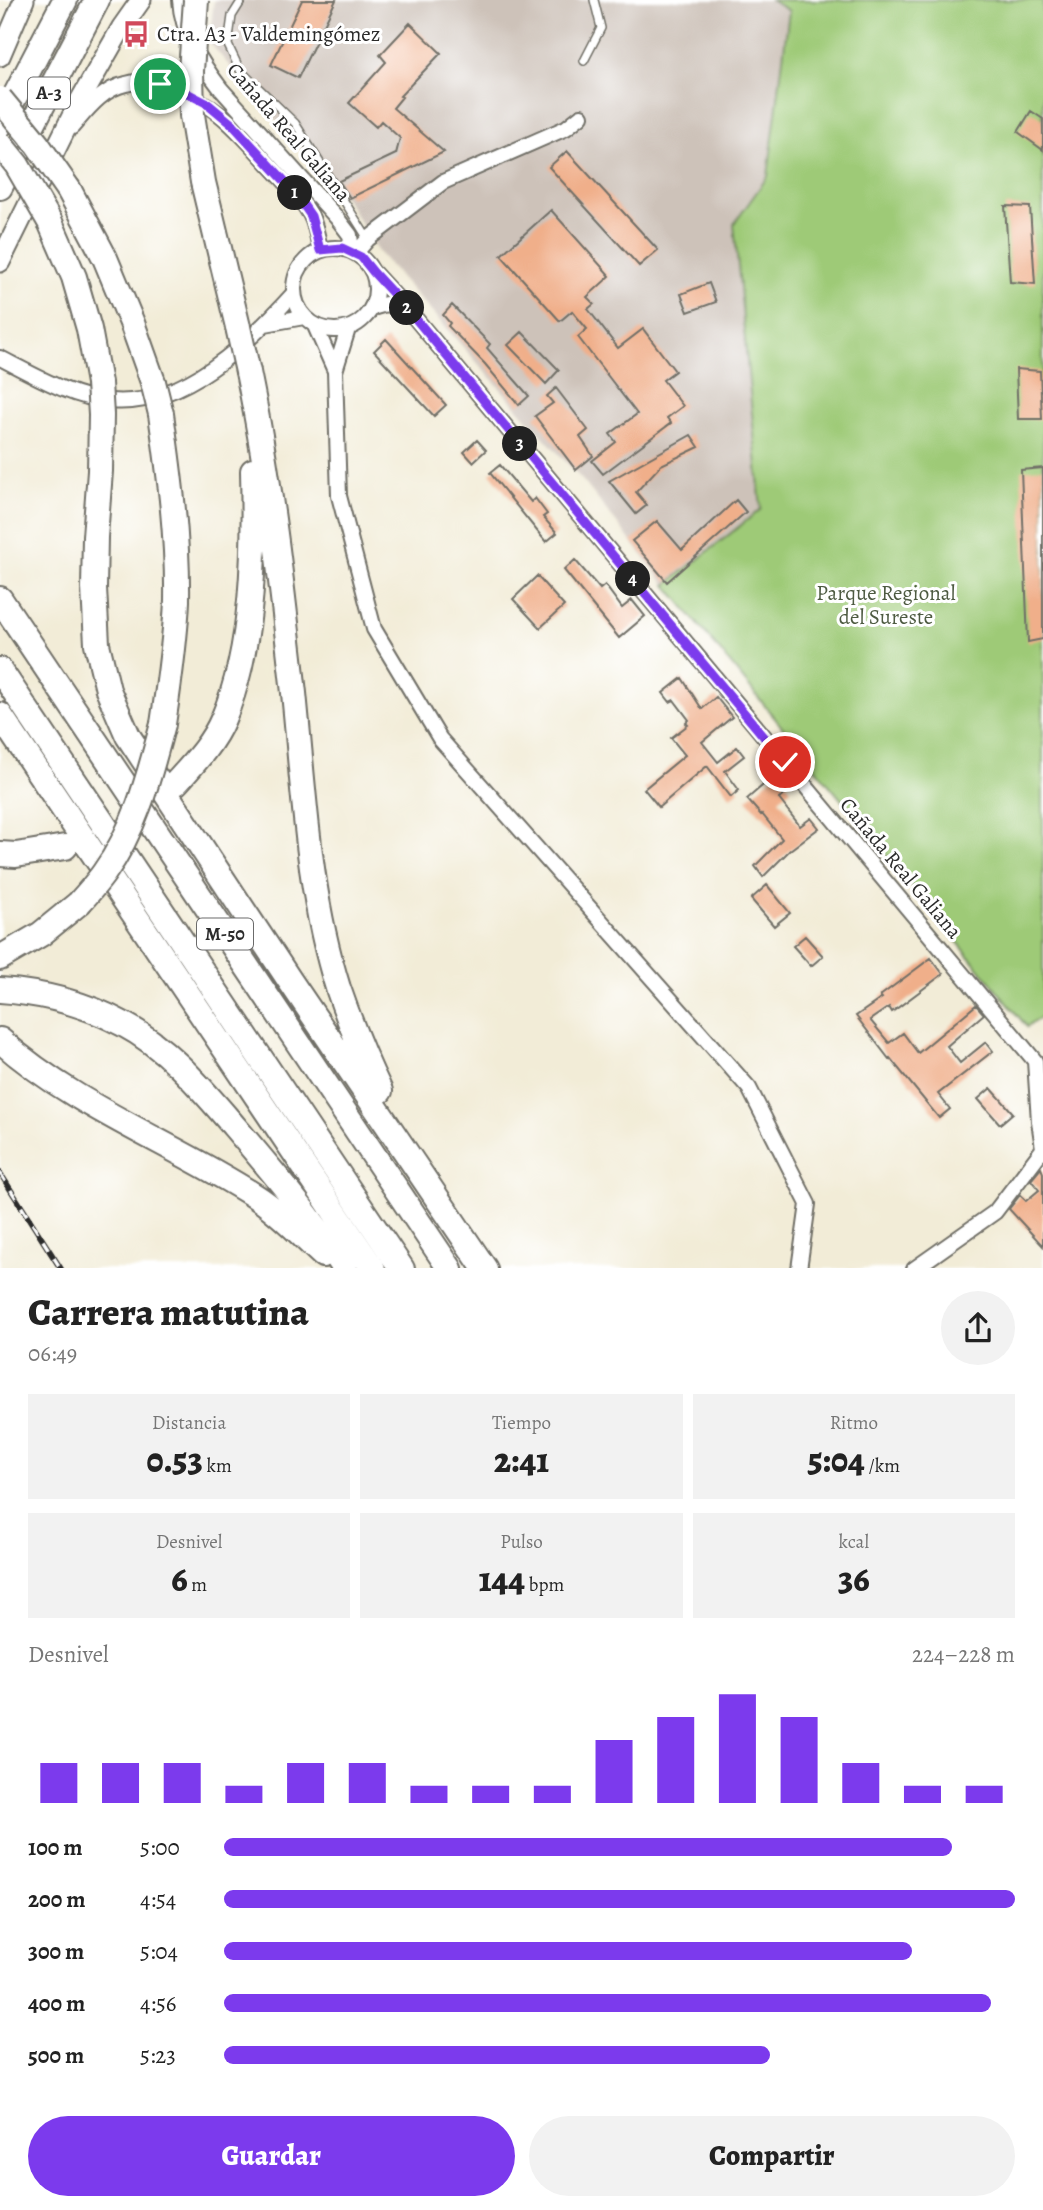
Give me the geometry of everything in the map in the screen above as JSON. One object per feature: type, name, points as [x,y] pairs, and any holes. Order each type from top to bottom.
[{"type":"highway","name":"A-3","points":[[0,125],[65,0]]},
{"type":"highway","name":"A-3","points":[[0,187],[97,0]]},
{"type":"highway","points":[[196,0],[191,71],[192,115],[203,182],[264,449],[286,620],[312,865],[338,987],[367,1065],[390,1112],[403,1147]]},
{"type":"highway","points":[[0,99],[37,144],[69,190],[106,258],[153,382],[161,414],[173,494],[177,602],[163,724],[137,811],[124,840],[104,873],[79,902],[41,934],[0,958]]},
{"type":"highway","points":[[0,144],[18,165],[50,222],[74,277],[89,329],[99,383],[101,415],[94,588],[97,644],[108,690],[128,736],[159,784],[484,1268]]},
{"type":"highway","points":[[176,783],[204,752],[223,721],[235,686],[248,615],[254,525],[247,372]]},
{"type":"highway","name":"M-50","points":[[0,599],[449,1268]]},
{"type":"highway","name":"M-50","points":[[0,670],[401,1268]]},
{"type":"highway","points":[[0,715],[372,1268]]},
{"type":"highway","points":[[0,854],[16,855],[65,846]]},
{"type":"highway","points":[[0,990],[30,992],[79,1003],[125,1025],[166,1053],[263,1159],[344,1268]]},
{"type":"highway","points":[[0,1040],[14,1053],[86,1103],[257,1197],[335,1268]]},
{"type":"main road","points":[[0,56],[24,0]]},
{"type":"main road","points":[[0,262],[105,55],[141,0]]},
{"type":"street","name":"Cañada Real Galiana","points":[[180,0],[186,29],[204,66],[220,89],[337,218],[350,235],[354,252]]},
{"type":"street","name":"Cañada Real Galiana","points":[[62,139],[93,102],[111,89],[126,83],[148,82],[185,92],[208,104],[232,124],[299,199],[311,216],[320,250]]},
{"type":"street","points":[[354,252],[443,182],[566,128],[581,116]]},
{"type":"street","points":[[265,324],[310,321],[331,331],[348,329],[366,317],[376,297],[377,285],[369,264],[354,252],[342,248],[320,250],[303,263],[294,282],[297,306],[310,321],[335,371]]},
{"type":"street","name":"Cañada Real Galiana","points":[[374,273],[410,312],[1035,1061],[1043,1149]]},
{"type":"street","points":[[0,358],[68,390],[108,401],[134,402],[174,391],[207,371],[265,324],[294,293]]},
{"type":"street","points":[[372,308],[386,304],[410,312]]},
{"type":"street","points":[[348,329],[335,371],[339,496],[373,629],[440,739],[748,1088],[808,1204],[799,1268]]},
{"type":"street","points":[[915,1268],[995,1212],[1043,1149]]},
{"type":"lane","points":[[242,0],[232,16],[228,45],[240,70],[295,123],[368,239]]},
{"type":"lane","points":[[584,61],[601,28],[594,0]]},
{"type":"shaded area","points":[[214,0],[771,0],[789,11],[768,176],[734,224],[761,509],[666,585],[584,482],[378,252],[349,204],[209,42]]},
{"type":"green space","name":"Parque Regional del Sureste","points":[[771,0],[1043,0],[1043,1015],[1027,1027],[666,585],[761,509],[734,224],[768,176],[789,11]]},
{"type":"building","points":[[302,0],[336,0],[298,78],[271,65]]},
{"type":"building","points":[[410,23],[441,53],[400,96],[402,97],[393,108],[444,152],[350,198],[339,181],[396,154],[400,138],[381,121],[376,127],[349,103],[386,62],[380,55]]},
{"type":"building","points":[[1031,111],[1043,119],[1043,150],[1018,132]]},
{"type":"building","points":[[567,151],[658,250],[639,266],[549,167]]},
{"type":"building","points":[[1005,206],[1030,207],[1035,284],[1010,282]]},
{"type":"building","points":[[551,210],[610,276],[587,297],[594,304],[588,309],[618,348],[643,329],[675,371],[663,380],[683,406],[667,418],[671,423],[603,474],[592,461],[616,442],[610,434],[637,414],[578,337],[587,329],[572,311],[560,321],[501,255]]},
{"type":"building","points":[[709,283],[716,302],[688,312],[681,294]]},
{"type":"building","points":[[452,305],[490,344],[487,348],[529,396],[519,405],[485,364],[448,326],[450,323],[443,315]]},
{"type":"building","points":[[522,332],[559,370],[546,384],[508,345]]},
{"type":"building","points":[[386,339],[446,405],[434,416],[374,351]]},
{"type":"building","points":[[1016,369],[1040,371],[1042,419],[1018,419]]},
{"type":"building","points":[[556,388],[588,430],[580,437],[593,456],[576,470],[535,416],[553,403],[547,396]]},
{"type":"building","points":[[691,435],[699,447],[661,465],[636,492],[647,505],[636,514],[609,481]]},
{"type":"building","points":[[477,440],[486,450],[473,462],[464,452]]},
{"type":"building","points":[[500,465],[531,502],[535,498],[547,514],[543,517],[557,533],[546,542],[490,473]]},
{"type":"building","points":[[1043,468],[1043,639],[1028,642],[1021,470]]},
{"type":"building","points":[[736,500],[746,512],[667,582],[632,541],[657,521],[682,550]]},
{"type":"building","points":[[575,560],[600,589],[605,585],[622,608],[632,600],[645,616],[619,638],[564,570]]},
{"type":"building","points":[[537,576],[564,606],[540,628],[513,599]]},
{"type":"building","points":[[682,678],[702,709],[716,697],[732,717],[702,742],[718,762],[737,747],[744,756],[725,771],[739,790],[731,797],[707,766],[659,807],[644,789],[685,755],[671,738],[688,725],[686,723],[689,720],[674,700],[670,702],[663,693]]},
{"type":"building","points":[[777,773],[791,789],[779,799],[800,826],[811,818],[819,828],[790,850],[763,877],[755,866],[782,839],[747,799]]},
{"type":"building","points":[[767,885],[790,913],[774,926],[751,899]]},
{"type":"building","points":[[805,936],[823,956],[811,966],[793,946]]},
{"type":"building","points":[[931,958],[943,974],[892,1012],[889,1007],[870,1020],[889,1043],[903,1033],[918,1053],[976,1005],[984,1014],[947,1046],[960,1063],[986,1042],[993,1051],[938,1094],[950,1109],[939,1118],[856,1016]]},
{"type":"building","points":[[991,1088],[1013,1113],[1000,1124],[978,1099]]},
{"type":"building","points":[[1041,1168],[1043,1246],[1009,1209],[1020,1195],[1026,1201],[1039,1190],[1031,1180]]},
{"type":"railway","points":[[0,1173],[60,1268]]},
{"type":"place","name":"Ctra. A3 - Valdemingómez","points":[[136,34]]},
{"type":"route","points":[[160,84],[185,92],[208,104],[232,124],[293,190],[311,216],[320,250],[342,248],[356,253],[369,264],[785,762]]}]
